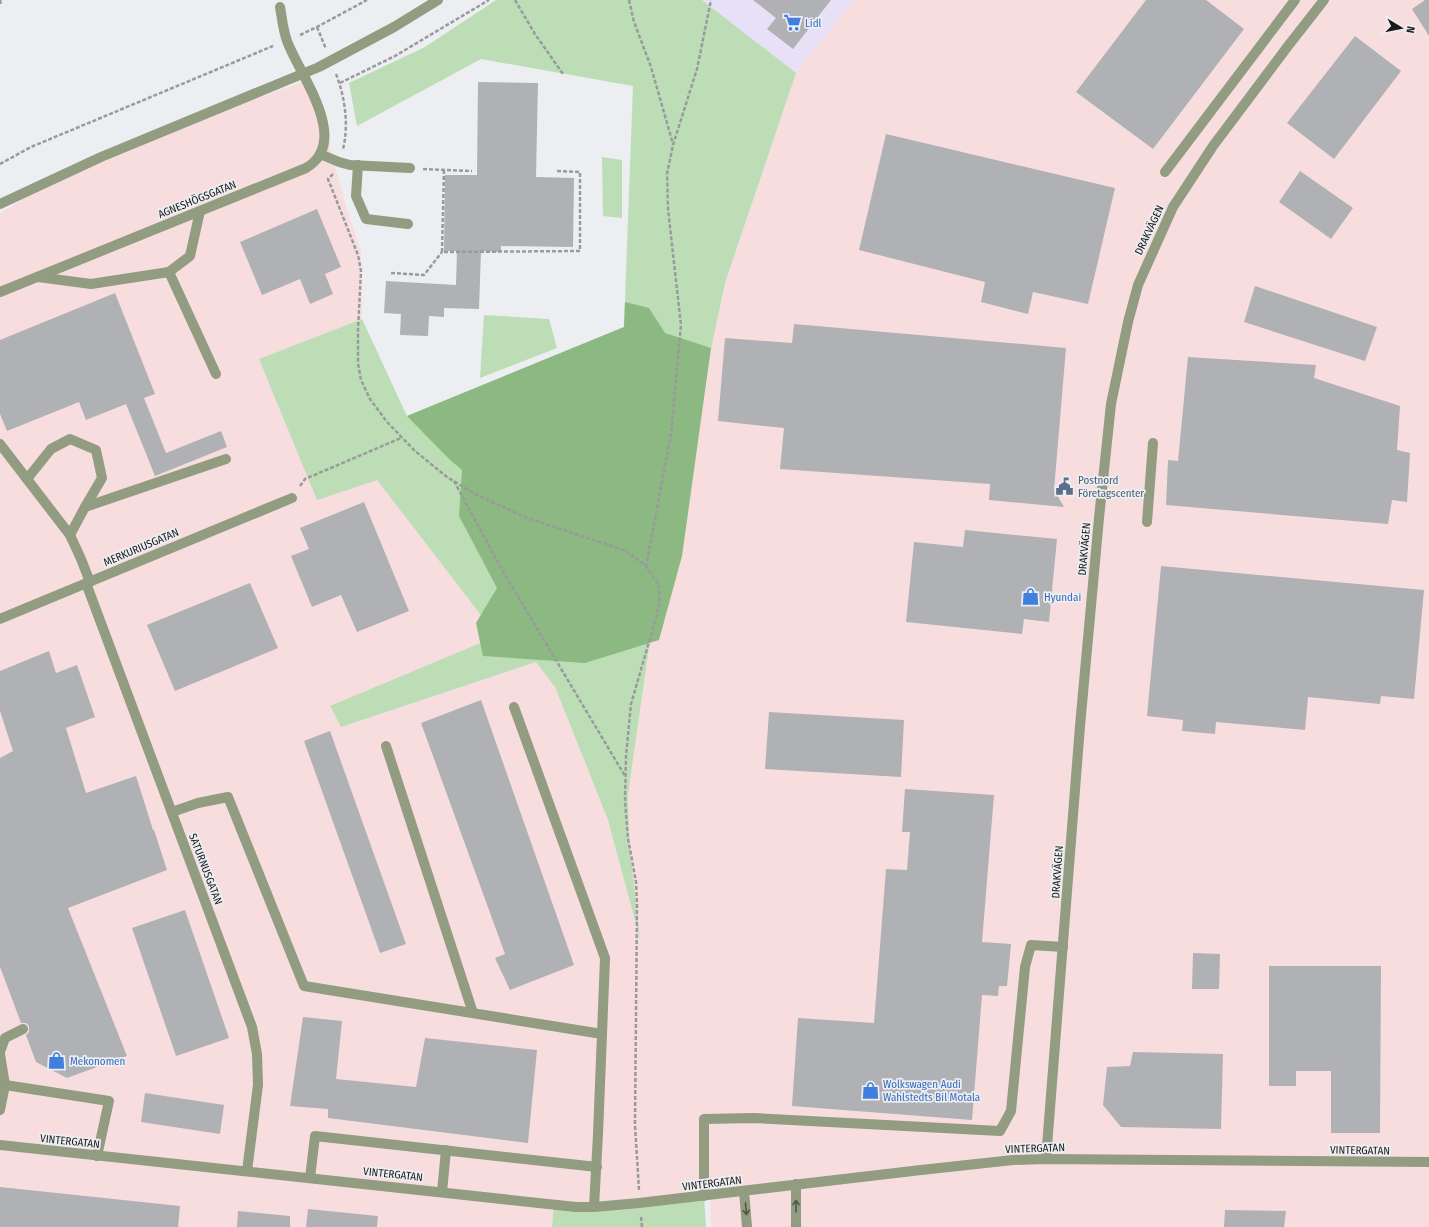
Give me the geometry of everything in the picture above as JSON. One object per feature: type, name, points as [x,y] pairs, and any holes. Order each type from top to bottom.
[{"type":"street","points":[[0,204],[101,157],[332,61],[394,27],[438,0]]},
{"type":"street","points":[[1165,172],[1295,0]]},
{"type":"street","name":"DRAKVÄGEN","points":[[1046,1159],[1085,673],[1110,411],[1130,313],[1138,285],[1149,258],[1173,207],[1186,186],[1274,63],[1324,0]]},
{"type":"street","points":[[280,7],[287,40],[318,105],[323,120],[324,141],[320,154],[350,165],[410,168]]},
{"type":"street","name":"AGNESHÖGSGATAN","points":[[0,292],[306,168],[319,158],[320,154]]},
{"type":"street","points":[[358,165],[356,196],[366,219],[408,224]]},
{"type":"street","points":[[38,277],[91,284],[169,272],[190,256],[200,211]]},
{"type":"street","points":[[169,272],[216,374]]},
{"type":"street","points":[[26,479],[51,449],[70,439],[96,450],[102,478],[70,535]]},
{"type":"street","points":[[1147,522],[1153,443]]},
{"type":"street","name":"SATURNUSGATAN","points":[[0,444],[70,535],[81,559],[172,812],[252,1026],[257,1054],[258,1085],[247,1171]]},
{"type":"street","points":[[85,507],[226,459]]},
{"type":"street","name":"MERKURIUSGATAN","points":[[0,619],[292,498]]},
{"type":"street","points":[[514,707],[606,958],[594,1207]]},
{"type":"street","points":[[386,746],[473,1013]]},
{"type":"street","points":[[172,812],[198,803],[228,797],[304,986],[602,1034]]},
{"type":"street","points":[[704,1196],[704,1119],[754,1118],[1000,1131],[1011,1111],[1025,967],[1031,945],[1064,947]]},
{"type":"street","points":[[0,1110],[5,1085],[0,1053],[5,1038],[24,1029]]},
{"type":"street","points":[[5,1085],[109,1101],[97,1156]]},
{"type":"street","points":[[310,1178],[315,1136],[597,1167]]},
{"type":"street","name":"VINTERGATAN","points":[[0,1145],[554,1205],[594,1207],[639,1204],[796,1184],[982,1163],[1046,1159],[1429,1162]]},
{"type":"street","points":[[442,1192],[446,1150]]},
{"type":"street","points":[[796,1184],[796,1227]]},
{"type":"street","points":[[744,1191],[747,1227]]},
{"type":"path","points":[[0,164],[31,147],[317,27],[367,0]]},
{"type":"path","points":[[340,84],[395,56],[489,0]]},
{"type":"path","points":[[515,0],[535,34],[563,74]]},
{"type":"path","points":[[629,0],[634,22],[652,67],[673,144]]},
{"type":"path","points":[[646,568],[671,434],[681,325],[668,209],[667,174],[673,144],[697,69],[711,0]]},
{"type":"path","points":[[317,27],[340,84],[346,120],[344,145],[339,162],[334,173],[328,179],[358,255],[361,271],[358,362],[361,380],[370,399],[401,438],[421,456],[454,481],[475,494],[527,518],[624,550],[644,564],[658,583],[660,600],[631,704],[626,756],[625,801],[628,838],[636,882],[637,904],[635,1125],[639,1204],[642,1227]]},
{"type":"path","points":[[410,168],[472,171]]},
{"type":"path","points":[[391,273],[424,275],[442,252],[444,170]]},
{"type":"path","points":[[442,252],[580,251],[580,172],[556,171]]},
{"type":"path","points":[[292,498],[305,479],[401,438]]},
{"type":"path","points":[[454,481],[501,568],[626,777]]},
{"type":"shaded area","points":[[702,0],[854,0],[796,73]]},
{"type":"shaded area","points":[[854,0],[1429,0],[1429,1227],[711,1227],[710,1195],[554,1205],[552,1227],[0,1227],[0,213],[27,197],[121,149],[311,79],[347,209],[361,251],[362,319],[260,359],[377,480],[497,636],[330,707],[341,727],[536,662],[555,687],[608,820],[639,936],[629,841],[628,795],[651,634],[725,283],[796,73]]},
{"type":"green space","points":[[496,0],[702,0],[796,73],[725,283],[651,634],[628,795],[629,841],[640,939],[608,820],[555,687],[536,662],[341,727],[330,706],[497,636],[377,480],[317,500],[259,359],[362,319],[407,416],[624,327],[633,86],[481,59],[357,126],[349,83],[425,47]]},
{"type":"green space","points":[[602,157],[622,160],[622,218],[603,216]]},
{"type":"green space","points":[[625,302],[649,308],[665,333],[711,348],[682,556],[659,640],[585,663],[483,656],[476,623],[497,588],[459,516],[462,470],[449,459],[407,416],[624,327]]},
{"type":"green space","points":[[484,315],[549,319],[557,348],[480,378]]},
{"type":"green space","points":[[704,1196],[706,1227],[552,1227],[554,1205]]},
{"type":"building","name":"Lidl","points":[[753,0],[831,0],[793,49],[767,29],[776,18]]},
{"type":"building","points":[[1146,0],[1206,0],[1244,29],[1153,149],[1076,92]]},
{"type":"building","points":[[1425,0],[1429,0],[1429,36],[1412,9]]},
{"type":"building","points":[[1355,36],[1401,71],[1334,159],[1287,123]]},
{"type":"building","points":[[478,82],[538,83],[536,177],[574,178],[573,247],[501,246],[501,252],[481,251],[479,309],[444,308],[444,317],[429,316],[428,336],[400,335],[401,314],[384,313],[386,281],[456,285],[457,251],[444,251],[445,175],[477,175]]},
{"type":"building","points":[[886,134],[1115,188],[1088,304],[1033,292],[1028,314],[981,302],[985,282],[859,250]]},
{"type":"building","points":[[1300,171],[1353,208],[1331,239],[1279,202]]},
{"type":"building","points":[[317,209],[341,267],[325,274],[333,294],[310,304],[300,279],[262,295],[240,242]]},
{"type":"building","points":[[1255,286],[1377,327],[1365,361],[1244,322]]},
{"type":"building","points":[[115,293],[155,394],[144,398],[166,453],[221,431],[227,447],[155,476],[126,404],[86,420],[79,402],[7,431],[0,414],[0,340]]},
{"type":"building","points":[[794,324],[1066,348],[1054,490],[1064,507],[989,500],[990,484],[780,469],[784,428],[718,421],[725,338],[792,343]]},
{"type":"building","points":[[1188,357],[1316,365],[1314,378],[1400,406],[1397,450],[1410,453],[1407,502],[1392,500],[1388,524],[1166,505],[1168,460],[1178,461]]},
{"type":"building","points":[[364,502],[409,611],[357,632],[341,595],[312,607],[291,556],[309,549],[300,528]]},
{"type":"building","points":[[965,530],[1057,539],[1049,622],[1024,619],[1022,634],[906,622],[914,542],[963,547]]},
{"type":"building","points":[[1161,566],[1424,590],[1414,699],[1381,696],[1380,704],[1308,697],[1305,730],[1216,722],[1215,734],[1182,731],[1183,720],[1147,716]]},
{"type":"building","points":[[250,583],[278,648],[175,691],[147,625]]},
{"type":"building","points":[[49,651],[56,673],[77,665],[95,717],[66,728],[86,793],[136,776],[167,870],[68,908],[127,1056],[67,1078],[36,1062],[26,1035],[29,1032],[29,1026],[26,1023],[21,1023],[0,967],[0,758],[13,751],[0,711],[0,671]]},
{"type":"building","points":[[481,700],[574,965],[510,990],[495,958],[505,954],[421,723]]},
{"type":"building","points":[[769,712],[904,720],[901,777],[765,769]]},
{"type":"building","points":[[330,731],[406,944],[380,953],[304,741]]},
{"type":"building","points":[[905,789],[994,795],[982,942],[1011,944],[1007,986],[999,986],[998,996],[982,995],[972,1120],[792,1106],[798,1018],[874,1023],[886,869],[907,870],[910,832],[902,832]]},
{"type":"building","points":[[185,910],[229,1038],[176,1056],[132,928]]},
{"type":"building","points":[[1193,953],[1220,954],[1219,989],[1192,989]]},
{"type":"building","points":[[1269,966],[1381,966],[1380,1133],[1331,1133],[1331,1071],[1296,1071],[1296,1086],[1269,1086]]},
{"type":"building","points":[[303,1017],[342,1021],[336,1079],[416,1087],[425,1038],[537,1050],[528,1143],[328,1118],[328,1109],[290,1106]]},
{"type":"building","points":[[1133,1052],[1223,1054],[1221,1129],[1121,1127],[1103,1105],[1107,1067],[1130,1066]]},
{"type":"building","points":[[145,1093],[224,1105],[220,1134],[141,1122]]},
{"type":"building","points":[[0,1187],[180,1206],[178,1227],[0,1227]]},
{"type":"building","points":[[308,1209],[378,1216],[377,1227],[306,1227]]},
{"type":"building","points":[[1225,1210],[1286,1211],[1284,1227],[1224,1227]]},
{"type":"building","points":[[238,1211],[290,1216],[290,1227],[237,1227]]},
{"type":"place","name":"Lidl","points":[[792,23]]},
{"type":"place","name":"Postnord Företagscenter","points":[[1065,486]]},
{"type":"place","name":"Hyundai","points":[[1031,597]]},
{"type":"place","name":"Mekonomen","points":[[57,1061]]},
{"type":"place","name":"Wolkswagen Audi Wahlstedts Bil Motala","points":[[870,1090]]}]
